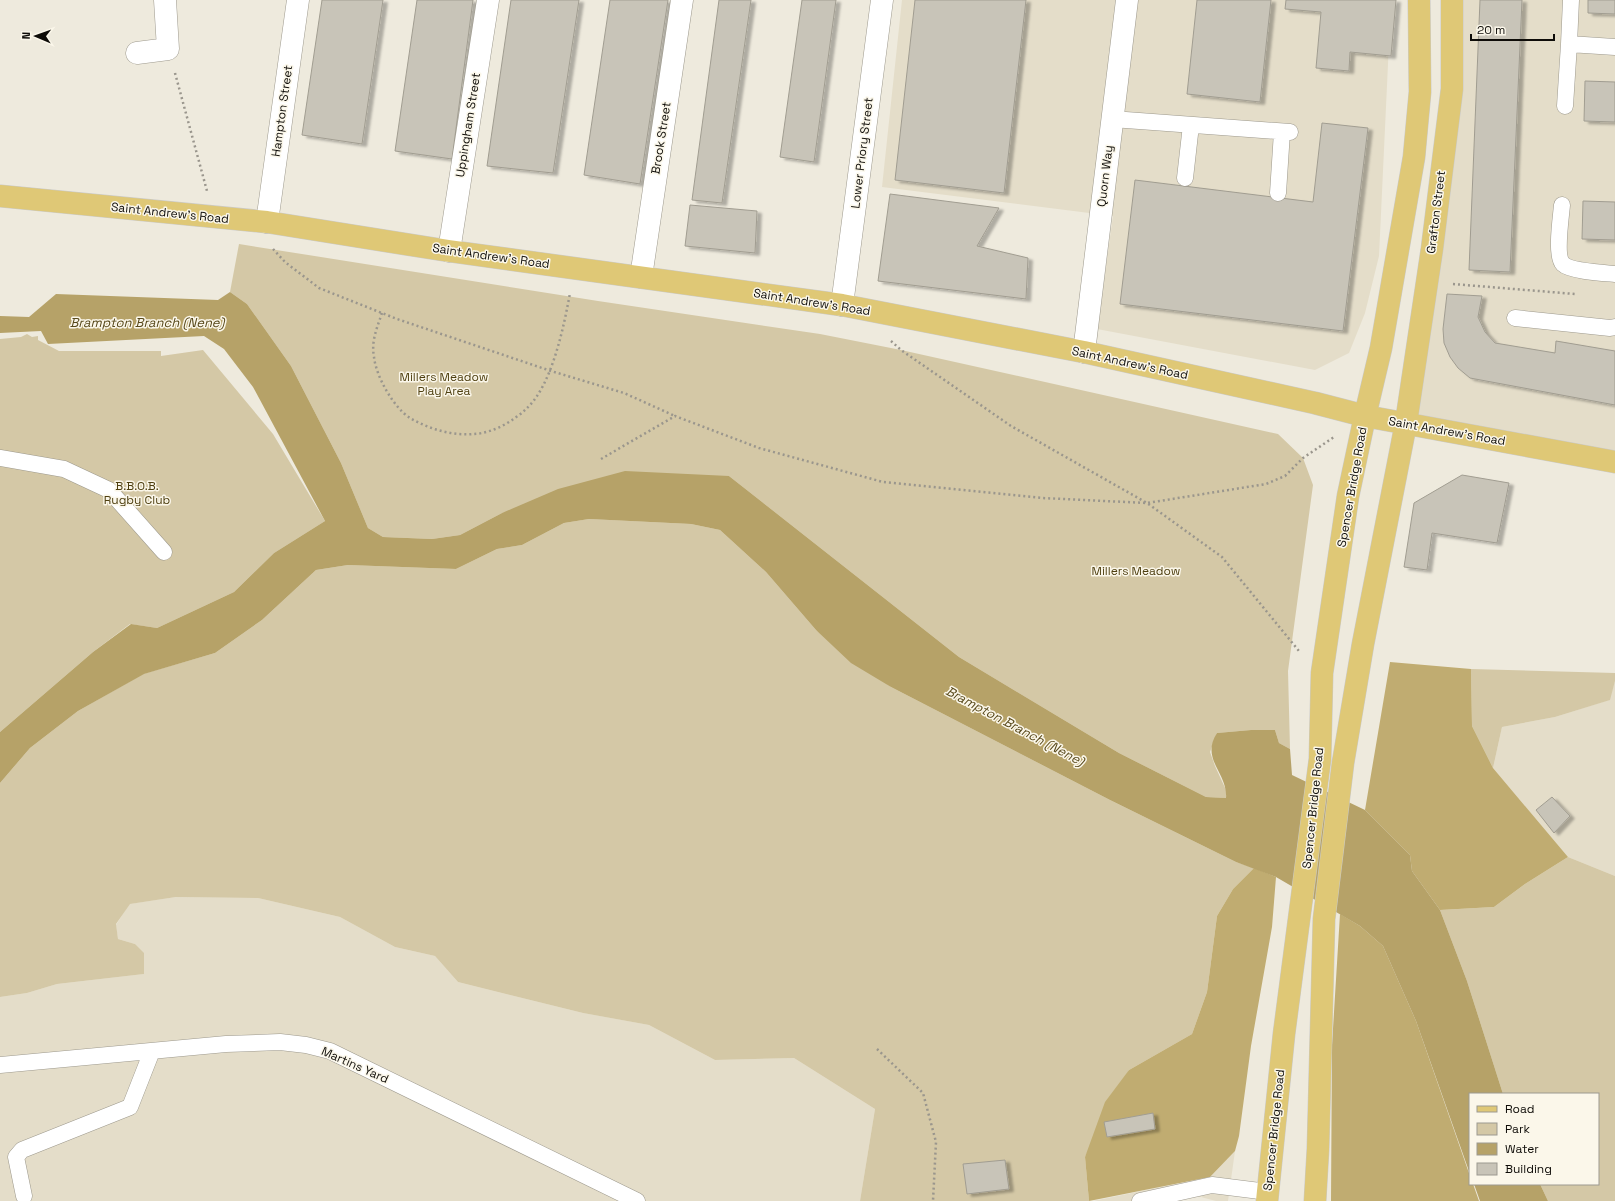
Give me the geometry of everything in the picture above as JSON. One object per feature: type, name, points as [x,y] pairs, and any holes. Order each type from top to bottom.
[{"type":"main road","points":[[1365,416],[1381,348],[1414,157],[1420,92],[1419,0]]},
{"type":"main road","name":"Grafton Street","points":[[1406,423],[1427,282],[1452,89],[1452,0]]},
{"type":"main road","name":"Saint Andrew's Road","points":[[0,197],[256,221],[449,251],[842,305],[1084,352],[1315,403],[1365,416],[1615,462]]},
{"type":"main road","name":"Spencer Bridge Road","points":[[1267,1196],[1284,1034],[1320,759],[1322,673],[1348,496],[1365,416]]},
{"type":"main road","name":"Spencer Bridge Road","points":[[1315,1201],[1318,1149],[1324,919],[1343,763],[1364,637],[1406,423]]},
{"type":"street","points":[[137,53],[168,49],[165,0]]},
{"type":"street","name":"Hampton Street","points":[[256,221],[298,0]]},
{"type":"street","name":"Uppingham Street","points":[[449,251],[488,0]]},
{"type":"street","name":"Brook Street","points":[[641,277],[682,0]]},
{"type":"street","name":"Lower Priory Street","points":[[842,305],[882,0]]},
{"type":"street","name":"Quorn Way","points":[[1084,352],[1127,0]]},
{"type":"lane","points":[[1565,106],[1571,0]]},
{"type":"lane","points":[[1569,44],[1615,47]]},
{"type":"lane","points":[[1112,119],[1286,132],[1278,193]]},
{"type":"lane","points":[[1185,178],[1191,125]]},
{"type":"lane","points":[[1562,205],[1559,255],[1563,264],[1571,268],[1615,274]]},
{"type":"lane","points":[[1515,318],[1610,328],[1615,327]]},
{"type":"lane","points":[[0,458],[64,469],[108,490],[164,552]]},
{"type":"lane","name":"Martins Yard","points":[[0,1065],[226,1044],[280,1042],[306,1045],[330,1051],[637,1201]]},
{"type":"lane","points":[[24,1196],[16,1157],[22,1150],[130,1107],[152,1051]]},
{"type":"lane","points":[[1140,1201],[1212,1185],[1267,1196]]},
{"type":"path","points":[[168,49],[214,217]]},
{"type":"path","points":[[256,221],[285,262],[319,288],[382,313],[551,371],[624,393],[675,416],[759,448],[883,482],[1042,498],[1147,503],[1266,484],[1285,476],[1303,458],[1365,416]]},
{"type":"path","points":[[382,313],[373,337],[374,357],[380,381],[392,399],[409,417],[432,428],[454,434],[474,434],[486,432],[510,422],[528,408],[538,396],[551,371],[568,306],[575,268]]},
{"type":"path","points":[[1427,282],[1578,294]]},
{"type":"path","points":[[890,340],[901,350],[1011,426],[1147,503],[1222,557],[1292,644],[1322,673]]},
{"type":"path","points":[[601,459],[675,416]]},
{"type":"path","points":[[877,1049],[923,1093],[936,1142],[933,1201]]},
{"type":"shaded area","points":[[902,0],[1391,0],[1379,256],[1365,313],[1349,353],[1315,370],[1097,329],[1113,216],[882,187]]},
{"type":"shaded area","points":[[1452,0],[1615,0],[1615,462],[1406,423]]},
{"type":"shaded area","points":[[1390,662],[1471,669],[1472,726],[1493,768],[1568,857],[1525,884],[1494,907],[1440,910],[1412,871],[1410,855],[1365,810]]},
{"type":"shaded area","points":[[1615,681],[1615,876],[1568,857],[1493,768],[1502,727],[1555,717],[1609,700]]},
{"type":"shaded area","points":[[1254,868],[1276,877],[1272,927],[1251,1046],[1239,1136],[1235,1151],[1210,1177],[1089,1201],[1085,1157],[1105,1102],[1129,1070],[1192,1034],[1207,992],[1217,916],[1233,889]]},
{"type":"shaded area","points":[[176,897],[258,898],[340,917],[395,947],[435,956],[458,982],[583,1013],[649,1025],[715,1060],[794,1058],[875,1109],[860,1201],[0,1201],[0,997],[27,993],[57,984],[144,974],[135,944],[118,939],[116,925],[129,904]]},
{"type":"shaded area","points":[[1340,914],[1360,926],[1383,946],[1416,1021],[1469,1173],[1469,1185],[1473,1185],[1479,1201],[1331,1201],[1332,1045]]},
{"type":"shaded area","points":[[1235,1151],[1228,1201],[1216,1201],[1197,1196],[1176,1201],[1093,1201],[1210,1177]]},
{"type":"green space","name":"Millers Meadow","points":[[239,244],[598,301],[820,334],[901,350],[1278,434],[1303,458],[1313,485],[1288,671],[1290,749],[1279,743],[1275,730],[1251,730],[1217,733],[1210,752],[1226,790],[1226,798],[1206,797],[1119,753],[959,657],[729,476],[502,513],[460,535],[432,539],[383,537],[368,528],[341,463],[291,366],[247,304],[230,292]]},
{"type":"green space","name":"B.B.O.B. Rugby Club","points":[[27,334],[32,337],[38,336],[38,340],[59,351],[161,351],[161,356],[203,350],[273,434],[325,521],[274,553],[234,592],[157,628],[130,624],[93,652],[0,732],[0,339],[21,337]]},
{"type":"green space","points":[[589,519],[691,524],[720,530],[766,572],[816,630],[891,687],[1110,800],[1236,862],[1254,868],[1233,889],[1217,916],[1207,992],[1192,1034],[1129,1070],[1085,1157],[1089,1201],[860,1201],[875,1109],[794,1058],[715,1060],[649,1025],[583,1013],[458,982],[435,956],[395,947],[340,917],[258,898],[176,897],[130,904],[116,924],[118,939],[135,944],[144,953],[144,974],[57,984],[27,993],[0,997],[0,783],[30,748],[78,711],[143,674],[215,653],[262,620],[316,570],[348,565],[456,569],[497,549],[522,545],[564,523]]},
{"type":"green space","points":[[1471,669],[1615,673],[1615,681],[1610,700],[1555,717],[1502,727],[1493,768],[1472,726]]},
{"type":"green space","points":[[1568,857],[1615,876],[1615,1201],[1548,1201],[1540,1185],[1599,1185],[1599,1093],[1503,1093],[1467,981],[1440,910],[1494,907],[1525,884]]},
{"type":"water","name":"Brampton Branch (Nene)","points":[[230,292],[247,304],[291,366],[341,463],[368,528],[383,537],[432,539],[460,535],[502,513],[558,489],[625,471],[729,476],[959,657],[1119,753],[1206,797],[1226,798],[1223,781],[1213,758],[1212,751],[1213,742],[1217,733],[1251,730],[1275,730],[1279,743],[1290,749],[1292,775],[1365,810],[1410,855],[1412,871],[1440,910],[1467,981],[1503,1093],[1469,1093],[1469,1171],[1416,1021],[1383,946],[1360,926],[1276,877],[1236,862],[1110,800],[891,687],[851,663],[816,630],[766,572],[720,530],[691,524],[589,519],[564,523],[522,545],[497,549],[456,569],[348,565],[316,570],[262,620],[215,653],[144,674],[78,711],[30,748],[0,783],[0,732],[93,652],[131,624],[157,628],[234,592],[274,553],[325,521],[253,387],[224,349],[204,336],[48,344],[41,331],[0,333],[0,316],[29,317],[56,294],[218,300]]},
{"type":"water","points":[[1474,1185],[1540,1185],[1548,1201],[1480,1201]]},
{"type":"building","points":[[322,0],[383,0],[362,144],[302,135]]},
{"type":"building","points":[[417,0],[473,0],[452,159],[395,151]]},
{"type":"building","points":[[511,0],[579,0],[553,173],[487,166]]},
{"type":"building","points":[[610,0],[668,0],[640,184],[584,175]]},
{"type":"building","points":[[719,0],[751,0],[722,203],[692,200]]},
{"type":"building","points":[[802,0],[836,0],[814,162],[780,157]]},
{"type":"building","points":[[915,0],[1026,0],[1004,193],[895,180]]},
{"type":"building","points":[[1197,0],[1271,0],[1260,102],[1187,94]]},
{"type":"building","points":[[1286,0],[1396,0],[1391,56],[1350,52],[1349,71],[1316,68],[1321,12],[1285,9]]},
{"type":"building","points":[[1480,0],[1522,0],[1510,272],[1469,270]]},
{"type":"building","points":[[1588,0],[1615,0],[1615,14],[1588,13]]},
{"type":"building","points":[[1585,81],[1615,82],[1615,122],[1584,121]]},
{"type":"building","points":[[1322,123],[1368,128],[1343,331],[1120,304],[1135,180],[1313,202]]},
{"type":"building","points":[[890,194],[999,208],[977,246],[1028,258],[1026,299],[878,281]]},
{"type":"building","points":[[1583,201],[1615,202],[1615,240],[1582,239]]},
{"type":"building","points":[[690,205],[757,211],[755,253],[685,246]]},
{"type":"building","points":[[1447,294],[1482,296],[1478,317],[1485,332],[1495,343],[1555,353],[1556,341],[1615,351],[1615,405],[1470,378],[1458,368],[1450,357],[1444,343],[1443,329]]},
{"type":"building","points":[[1462,475],[1509,483],[1497,543],[1432,533],[1427,570],[1404,567],[1414,503]]},
{"type":"building","points":[[1552,797],[1570,816],[1554,833],[1536,810]]},
{"type":"building","points":[[1153,1113],[1155,1129],[1107,1137],[1104,1122]]},
{"type":"building","points":[[1005,1160],[1009,1189],[967,1194],[963,1164]]},
{"type":"park label","name":"Millers Meadow Play Area","points":[[444,384]]}]
